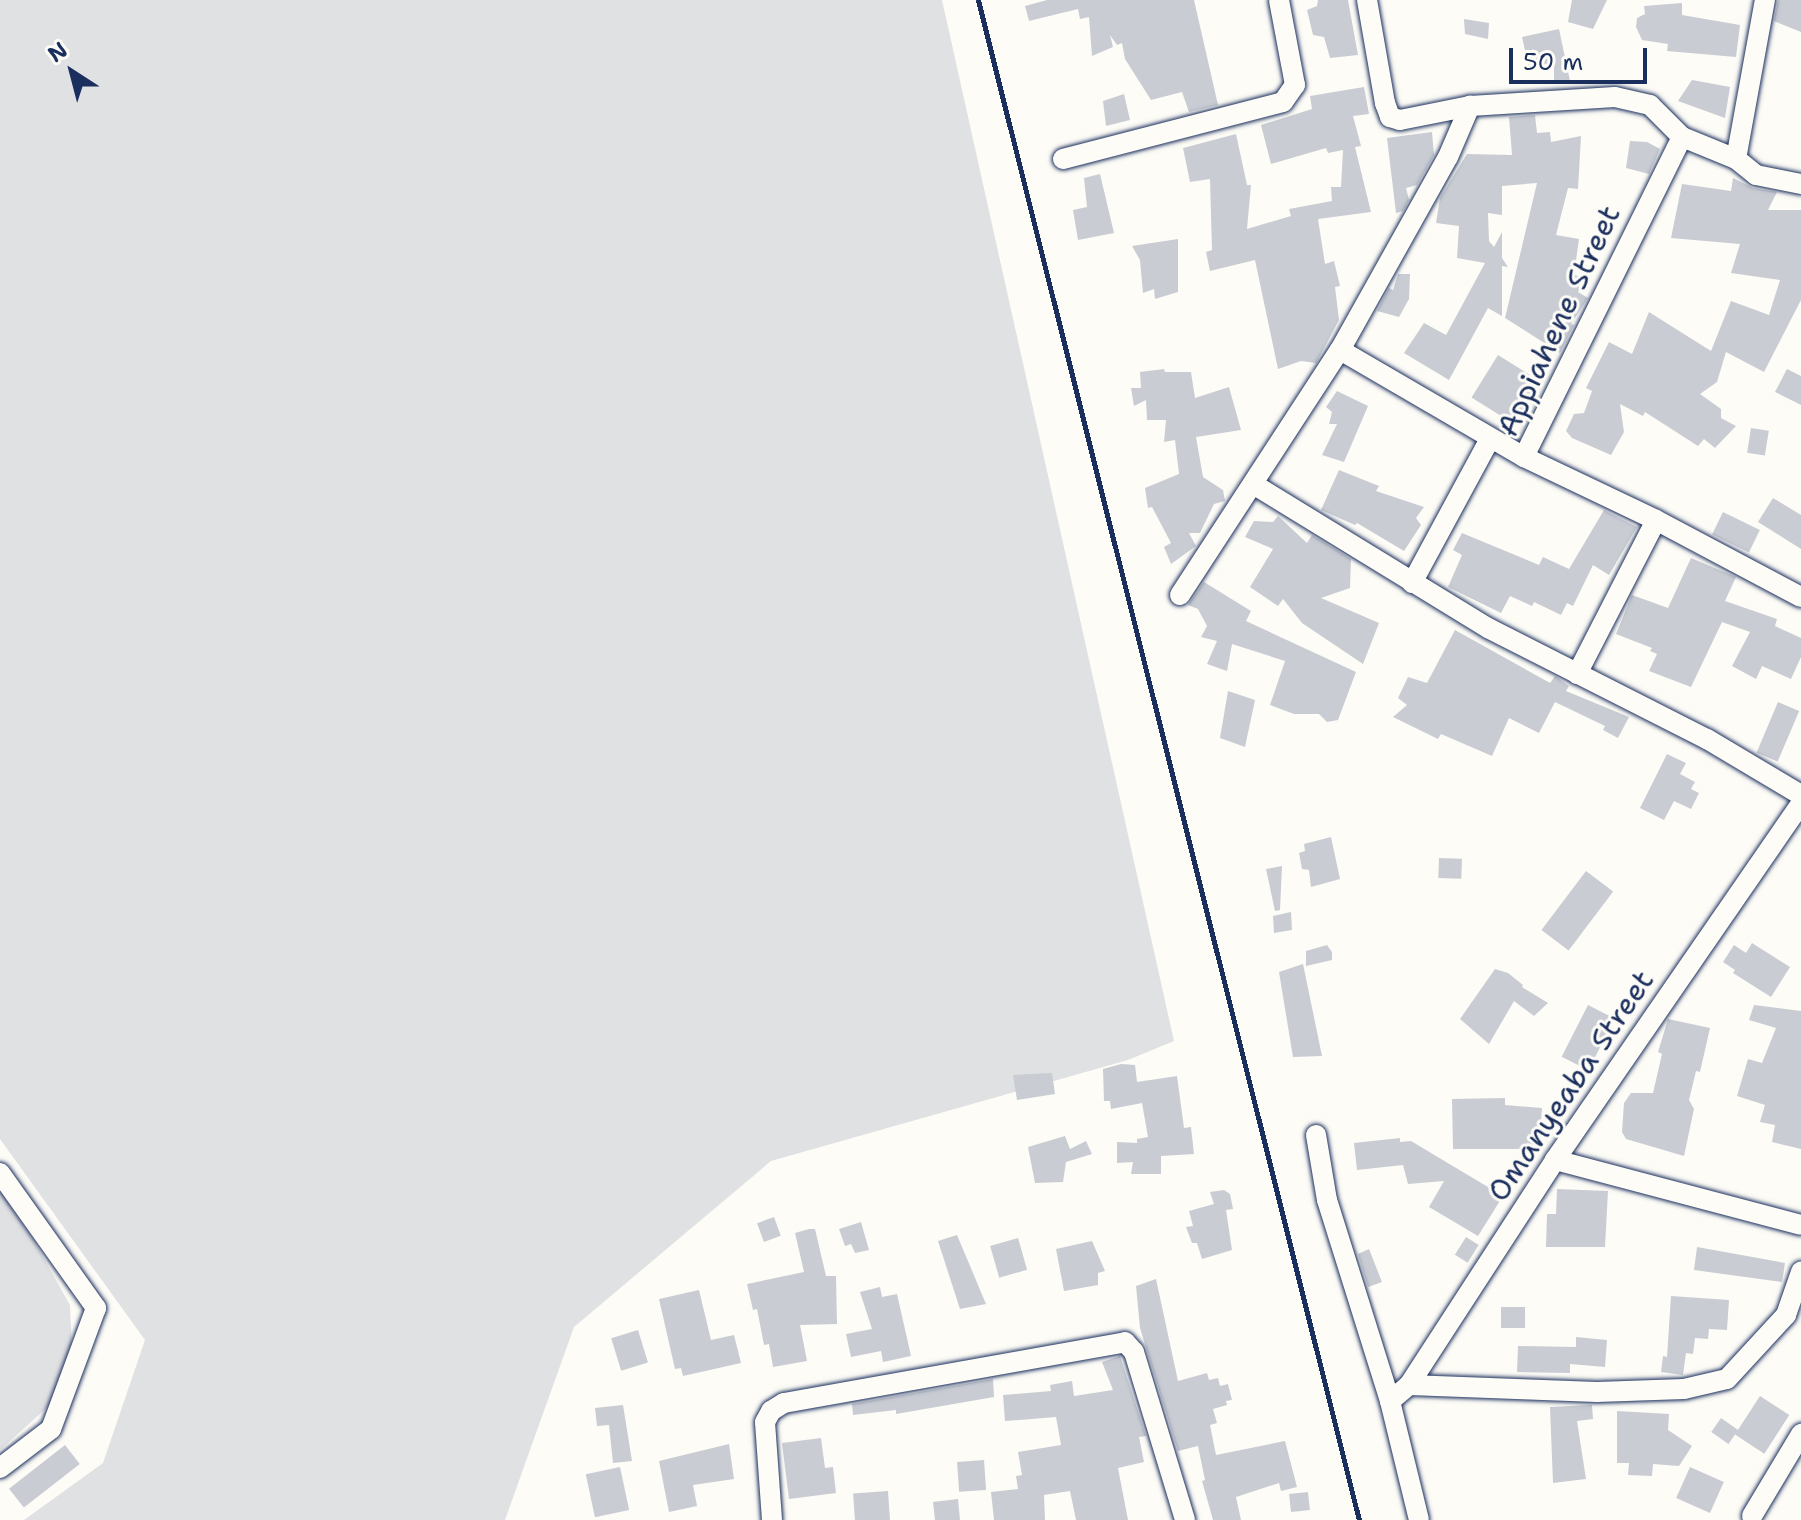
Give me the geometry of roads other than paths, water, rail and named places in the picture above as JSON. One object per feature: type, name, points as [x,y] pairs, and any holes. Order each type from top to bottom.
[{"type":"street","points":[[1063,159],[1283,102],[1295,85],[1279,0]]},
{"type":"street","points":[[1367,0],[1390,117],[1400,120],[1470,106],[1615,97],[1650,105],[1682,137],[1736,159],[1756,175],[1801,184]]},
{"type":"street","points":[[1736,159],[1765,0]]},
{"type":"street","points":[[1180,595],[1340,350],[1448,157],[1470,106]]},
{"type":"street","name":"Appiahene Street","points":[[1682,137],[1524,457],[1656,520],[1801,597]]},
{"type":"street","points":[[1340,350],[1524,457]]},
{"type":"street","points":[[1412,583],[1490,439]]},
{"type":"street","points":[[1253,484],[1488,628],[1707,739],[1801,795]]},
{"type":"street","points":[[1577,674],[1656,520]]},
{"type":"street","name":"Omanyeaba Street","points":[[1390,1401],[1409,1385],[1555,1160],[1801,804]]},
{"type":"street","points":[[1316,1135],[1327,1200],[1390,1401],[1419,1520]]},
{"type":"street","points":[[1555,1160],[1801,1225]]},
{"type":"street","points":[[0,1173],[96,1308],[51,1429],[0,1468]]},
{"type":"street","points":[[1409,1385],[1597,1392],[1684,1389],[1727,1379],[1794,1319],[1801,1272]]},
{"type":"street","points":[[772,1520],[765,1422],[771,1411],[784,1403],[1125,1342],[1134,1352],[1185,1520]]},
{"type":"street","points":[[1752,1516],[1801,1434]]},
{"type":"railway","points":[[978,0],[1359,1520]]}]
